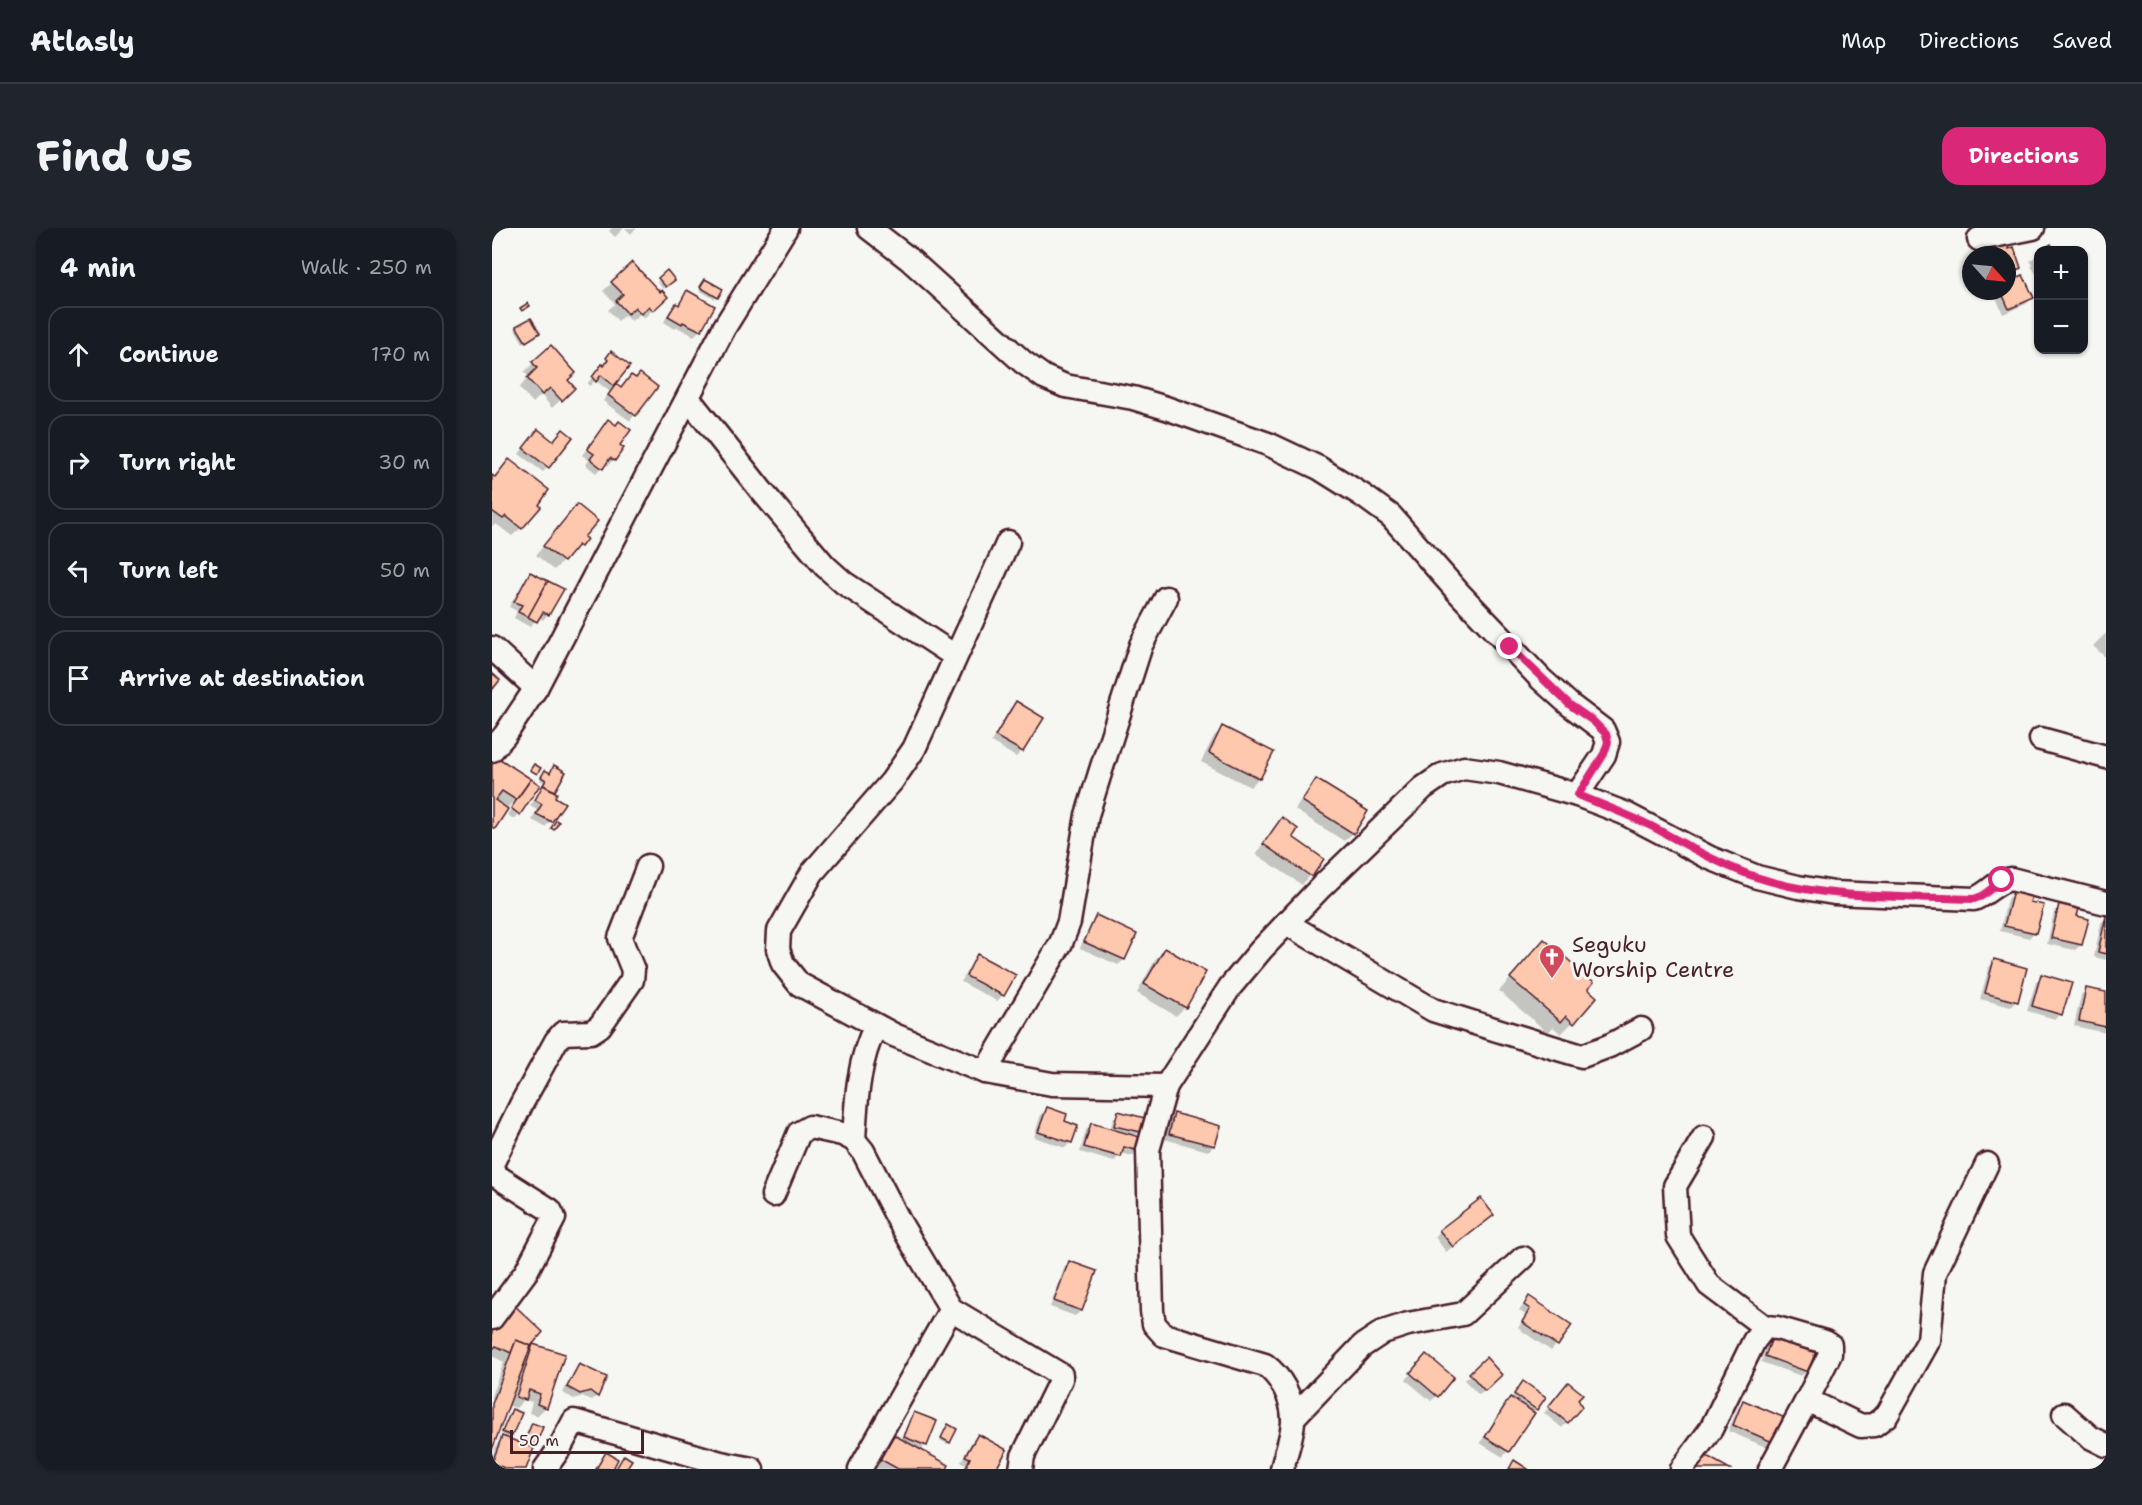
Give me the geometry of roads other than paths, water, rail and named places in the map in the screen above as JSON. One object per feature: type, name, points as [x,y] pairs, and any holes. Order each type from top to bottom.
[{"type":"street","points":[[492,750],[506,735],[536,688],[724,328],[786,228]]},
{"type":"street","points":[[869,228],[909,259],[1023,362],[1044,377],[1065,386],[1133,398],[1268,444],[1319,468],[1390,516],[1458,592],[1541,678],[1570,705],[1604,730],[1608,742],[1604,754],[1578,795]]},
{"type":"street","points":[[1979,239],[2033,228]]},
{"type":"street","points":[[688,398],[760,489],[831,572],[844,583],[955,656]]},
{"type":"street","points":[[1008,542],[914,749],[892,782],[812,873],[780,931],[778,949],[783,964],[799,984],[876,1026],[935,1053],[985,1071],[1052,1084],[1166,1086]]},
{"type":"street","points":[[985,1071],[1061,943],[1070,922],[1090,804],[1141,645],[1166,598]]},
{"type":"street","points":[[492,648],[536,688]]},
{"type":"street","points":[[2041,739],[2106,757]]},
{"type":"street","points":[[1282,1469],[1293,1418],[1287,1391],[1277,1374],[1265,1365],[1164,1335],[1154,1324],[1148,1150],[1166,1086],[1230,987],[1286,923],[1423,788],[1442,775],[1464,768],[1499,773],[1578,795],[1624,813],[1710,858],[1757,877],[1798,887],[1834,893],[1974,899],[1982,896],[2002,880],[2012,879],[2106,903]]},
{"type":"street","points":[[492,1164],[556,1041],[563,1033],[591,1032],[600,1026],[632,980],[633,970],[620,938],[648,866]]},
{"type":"street","points":[[1286,923],[1433,1010],[1581,1056],[1609,1046],[1641,1029]]},
{"type":"street","points":[[854,1140],[860,1082],[870,1039],[876,1026]]},
{"type":"street","points":[[774,1195],[799,1133],[810,1127],[842,1134],[854,1140],[863,1151],[898,1221],[951,1309],[1061,1375],[1062,1379],[1023,1456],[1021,1469]]},
{"type":"street","points":[[1704,1137],[1675,1186],[1678,1236],[1709,1285],[1765,1327],[1777,1328],[1830,1345],[1830,1354],[1770,1469]]},
{"type":"street","points":[[1807,1400],[1861,1426],[1874,1425],[1887,1416],[1929,1340],[1935,1273],[1987,1164]]},
{"type":"street","points":[[492,1173],[550,1210],[554,1218],[526,1272],[492,1318]]},
{"type":"street","points":[[1293,1418],[1362,1346],[1383,1332],[1408,1324],[1463,1314],[1523,1258]]},
{"type":"street","points":[[860,1469],[951,1309]]},
{"type":"street","points":[[1682,1469],[1711,1429],[1754,1341],[1765,1327]]},
{"type":"street","points":[[2064,1414],[2090,1437],[2106,1445]]},
{"type":"street","points":[[545,1469],[574,1421],[722,1463],[752,1469]]},
{"type":"place","name":"Seguku Worship Centre","points":[[1552,980]]}]
